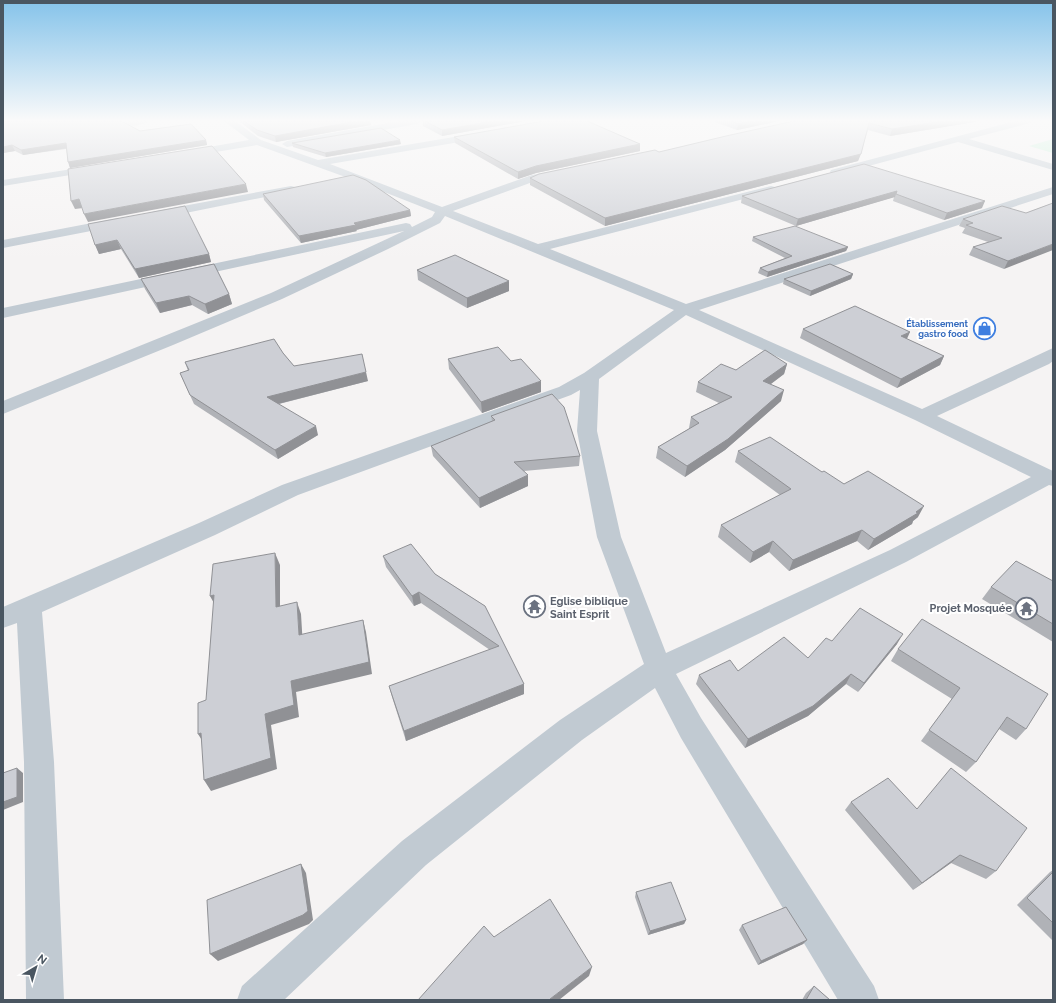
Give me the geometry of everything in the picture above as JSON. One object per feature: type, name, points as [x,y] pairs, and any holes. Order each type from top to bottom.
[{"type":"street","points":[[3,183],[99,168]]},
{"type":"street","points":[[331,168],[355,177],[439,216],[537,248],[685,309],[922,416],[1050,478]]},
{"type":"street","points":[[825,174],[850,168]]},
{"type":"street","points":[[3,408],[166,342],[350,263],[439,216],[536,178],[569,171]]},
{"type":"street","points":[[332,181],[355,177]]},
{"type":"street","points":[[537,248],[780,186]]},
{"type":"street","points":[[144,217],[300,187]]},
{"type":"street","points":[[45,1000],[39,762],[16,612],[207,529],[290,490],[565,391],[590,377],[685,309],[1053,190]]},
{"type":"street","points":[[3,313],[439,216]]},
{"type":"street","points":[[3,244],[128,220]]},
{"type":"street","points":[[922,416],[1050,359]]},
{"type":"street","points":[[590,377],[587,431],[609,536],[659,669],[691,728],[860,1000]]},
{"type":"street","points":[[256,1000],[414,853],[571,730],[659,669],[898,556],[1050,478]]},
{"type":"building","points":[[232,168],[246,184],[84,214],[79,199],[71,201],[68,169]]},
{"type":"building","points":[[510,168],[531,168],[518,172]]},
{"type":"building","points":[[569,168],[806,168],[605,218],[530,178],[539,174]]},
{"type":"building","points":[[849,168],[876,168],[985,201],[947,213],[896,194],[897,191],[798,219],[742,196]]},
{"type":"building","points":[[353,175],[366,180],[410,210],[354,223],[356,225],[299,236],[263,194]]},
{"type":"building","points":[[1053,203],[1053,244],[1008,261],[973,247],[1002,238],[966,225],[973,223],[963,219],[1002,206],[1026,213]]},
{"type":"building","points":[[185,206],[209,254],[135,269],[117,240],[95,245],[88,224]]},
{"type":"building","points":[[795,226],[848,247],[768,272],[760,268],[792,256],[753,237]]},
{"type":"building","points":[[455,255],[509,281],[467,298],[417,270]]},
{"type":"building","points":[[214,264],[229,294],[205,304],[189,296],[156,303],[141,279]]},
{"type":"building","points":[[830,264],[853,274],[811,291],[784,279]]},
{"type":"building","points":[[855,306],[910,332],[901,336],[944,356],[901,379],[803,329]]},
{"type":"building","points":[[274,339],[294,366],[362,354],[366,372],[267,397],[316,426],[275,450],[190,395],[180,373],[189,370],[185,362]]},
{"type":"building","points":[[498,347],[511,361],[521,359],[541,381],[481,402],[448,359]]},
{"type":"building","points":[[765,350],[787,364],[763,381],[784,390],[728,439],[687,466],[658,447],[699,423],[691,417],[732,397],[698,382],[721,364],[736,370]]},
{"type":"building","points":[[552,394],[564,407],[580,456],[514,462],[528,475],[479,498],[431,446],[495,420],[491,416]]},
{"type":"building","points":[[770,437],[822,472],[824,471],[844,484],[868,471],[924,506],[916,512],[918,513],[874,539],[862,530],[793,560],[773,541],[753,552],[721,525],[791,489],[738,451]]},
{"type":"building","points":[[411,544],[435,574],[485,606],[524,684],[404,731],[389,686],[499,646],[419,592],[412,596],[383,556]]},
{"type":"building","points":[[275,553],[276,607],[297,602],[299,635],[363,620],[369,662],[291,681],[294,705],[265,714],[271,758],[204,780],[201,733],[198,734],[198,703],[206,700],[214,595],[210,596],[213,564]]},
{"type":"building","points":[[1016,561],[1053,581],[1053,624],[991,587]]},
{"type":"building","points":[[860,608],[903,634],[864,683],[851,674],[813,706],[748,739],[699,675],[730,660],[738,671],[784,637],[808,658],[826,638],[832,641]]},
{"type":"building","points":[[922,619],[1048,694],[1026,729],[1007,717],[976,762],[929,730],[960,688],[898,649]]},
{"type":"building","points":[[17,768],[17,797],[3,802],[3,773]]},
{"type":"building","points":[[951,768],[1027,828],[996,871],[960,855],[922,883],[851,802],[888,778],[917,809]]},
{"type":"building","points":[[301,864],[308,911],[303,915],[210,954],[207,900]]},
{"type":"building","points":[[1053,872],[1053,923],[1027,898]]},
{"type":"building","points":[[671,882],[686,920],[650,931],[636,892]]},
{"type":"building","points":[[550,899],[592,967],[550,999],[551,1000],[418,1000],[484,926],[494,937]]},
{"type":"building","points":[[786,907],[807,940],[761,961],[742,925]]},
{"type":"building","points":[[814,986],[830,1000],[806,1000]]},
{"type":"place","name":"Établissement gastro food","points":[[984,329]]},
{"type":"place","name":"Eglise biblique Saint Esprit","points":[[534,607]]},
{"type":"place","name":"Projet Mosquée","points":[[1027,608]]}]
